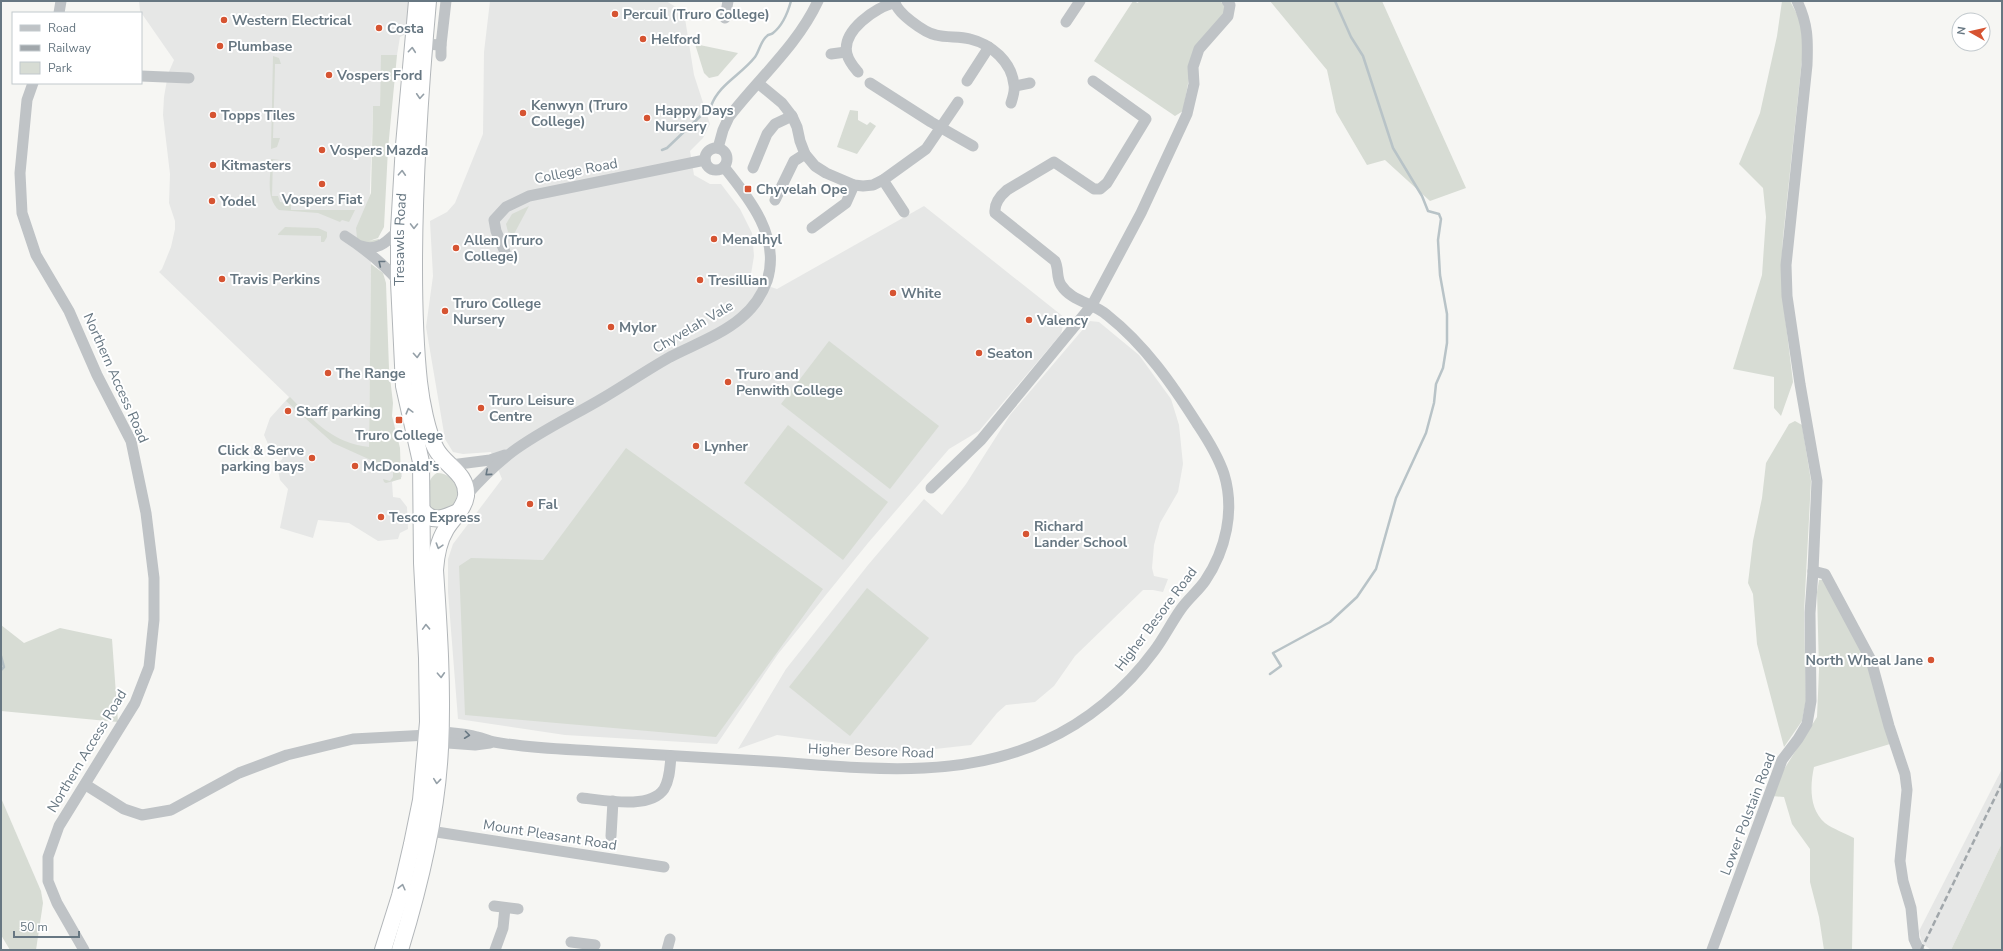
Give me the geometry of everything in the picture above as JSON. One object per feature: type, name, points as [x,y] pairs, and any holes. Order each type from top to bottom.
[{"type":"highway","name":"Tresawls Road","points":[[417,1],[404,145],[399,230],[399,282],[403,376],[408,407],[420,454],[422,476]]},
{"type":"highway","name":"Tresawls Road","points":[[428,1],[415,185],[416,340],[419,381],[424,411],[436,449],[450,465]]},
{"type":"highway","points":[[382,950],[400,896],[412,844],[433,736],[442,694],[435,570],[436,555],[442,536],[464,503],[466,496],[463,480],[450,465],[436,468],[422,476],[420,494],[422,510],[422,563],[429,695],[433,736],[430,831],[413,906],[400,950]]},
{"type":"highway","points":[[422,510],[424,514],[435,519],[443,519],[458,512]]},
{"type":"highway","points":[[407,950],[413,906]]},
{"type":"street","points":[[59,12],[61,1]]},
{"type":"street","points":[[424,44],[441,50],[446,1]]},
{"type":"street","points":[[725,18],[728,1]]},
{"type":"street","points":[[718,148],[723,130],[729,117],[790,46],[813,13],[818,1]]},
{"type":"street","points":[[1066,22],[1080,1]]},
{"type":"street","points":[[931,488],[981,440],[1092,305],[1141,213],[1187,114],[1194,84],[1193,67],[1199,49],[1228,16],[1230,5],[1227,1]]},
{"type":"street","name":"Lower Polstain Road","points":[[1712,950],[1782,760],[1807,724],[1811,701],[1810,613],[1814,571],[1817,481],[1790,318],[1786,265],[1807,65],[1808,38],[1805,18],[1797,1]]},
{"type":"street","points":[[858,72],[850,62],[846,52],[847,44],[852,33],[859,23],[874,12],[894,2],[909,20],[929,33],[968,38],[980,42],[999,54],[1006,63],[1015,86],[1011,103]]},
{"type":"street","points":[[967,81],[989,47]]},
{"type":"street","points":[[831,54],[846,52]]},
{"type":"street","points":[[142,76],[189,78]]},
{"type":"street","name":"Higher Besore Road","points":[[86,784],[124,809],[142,815],[171,810],[239,773],[287,755],[353,739],[433,736],[474,736],[493,742],[570,750],[923,769],[973,764],[1022,750],[1060,733],[1096,710],[1120,689],[1140,668],[1157,647],[1181,609],[1214,567],[1221,551],[1227,529],[1228,496],[1224,476],[1218,458],[1162,371],[1122,328],[1099,308],[1079,301],[1062,287],[1058,278],[1058,268],[1055,261],[994,213],[994,207],[1001,195],[1054,162],[1094,189],[1100,189],[1107,183],[1146,119],[1093,81]]},
{"type":"street","points":[[1015,86],[1030,83]]},
{"type":"street","name":"Northern Access Road","points":[[34,84],[27,100],[20,173],[22,213],[36,255],[69,311],[97,375],[131,441],[146,513],[154,578],[154,620],[149,666],[135,703],[59,826],[48,857],[48,881],[57,903],[84,950]]},
{"type":"street","points":[[758,84],[782,103],[792,116],[805,154],[815,166],[826,173],[854,184],[873,185],[912,161],[926,149],[942,128],[958,102]]},
{"type":"street","points":[[871,88],[959,136],[973,146]]},
{"type":"street","points":[[753,168],[767,134],[775,124],[792,116]]},
{"type":"street","points":[[718,148],[727,155],[727,163],[724,168],[718,170],[711,169],[705,160],[708,152],[718,148]]},
{"type":"street","points":[[775,200],[794,161],[805,154]]},
{"type":"street","name":"College Road","points":[[505,252],[496,231],[494,220],[506,207],[519,200],[553,190],[705,160]]},
{"type":"street","name":"Chyvelah Vale","points":[[466,496],[480,480],[512,452],[669,358],[740,319],[752,307],[762,293],[767,280],[770,259],[768,239],[763,225],[748,198],[724,168]]},
{"type":"street","points":[[883,180],[904,212]]},
{"type":"street","points":[[812,228],[846,203],[854,184]]},
{"type":"street","points":[[360,246],[367,248],[380,246],[399,230]]},
{"type":"street","points":[[345,236],[388,269],[399,282]]},
{"type":"street","name":"Chyvelah Vale","points":[[450,465],[490,460],[512,452]]},
{"type":"street","points":[[1814,571],[1825,574],[1871,660],[1904,774],[1907,790],[1900,861],[1912,914],[1914,939],[1919,950]]},
{"type":"street","points":[[582,798],[613,801],[645,801],[656,797],[668,782],[671,756]]},
{"type":"street","points":[[611,836],[613,801]]},
{"type":"street","name":"Mount Pleasant Road","points":[[430,831],[664,867]]},
{"type":"street","points":[[494,906],[518,909]]},
{"type":"street","points":[[495,950],[502,928],[505,908]]},
{"type":"street","points":[[667,950],[670,939]]},
{"type":"street","points":[[571,942],[583,947],[595,945]]},
{"type":"shaded area","points":[[139,1],[417,1],[414,30],[400,37],[397,55],[382,55],[380,106],[373,106],[368,243],[371,264],[369,458],[388,468],[402,463],[402,477],[392,482],[393,497],[400,498],[407,507],[408,529],[400,533],[398,539],[378,541],[349,523],[318,520],[313,538],[280,528],[288,489],[280,480],[278,470],[275,467],[283,458],[268,444],[264,435],[270,418],[289,397],[159,272],[162,269],[171,247],[175,229],[175,221],[169,203],[170,174],[163,115],[168,74],[174,60],[140,11]]},
{"type":"shaded area","name":"Truro and Penwith College","points":[[490,1],[666,1],[684,12],[694,75],[710,124],[703,138],[690,151],[694,175],[710,184],[721,184],[740,209],[752,233],[754,256],[750,280],[777,289],[924,206],[1065,318],[1061,334],[979,431],[949,449],[868,543],[778,654],[717,744],[565,735],[458,719],[448,592],[448,559],[453,544],[502,479],[491,452],[463,454],[453,452],[445,439],[426,327],[433,276],[430,221],[447,212],[455,203],[483,134],[484,52]]},
{"type":"shaded area","name":"Richard Lander School","points":[[1090,321],[1099,322],[1139,355],[1171,399],[1179,425],[1183,464],[1178,492],[1160,523],[1154,545],[1152,568],[1154,576],[1168,579],[1163,592],[1143,590],[1075,656],[1054,686],[1035,702],[1006,705],[997,713],[971,745],[908,752],[777,735],[738,749],[786,669],[868,565],[924,499],[942,515],[966,484],[1010,415]]},
{"type":"shaded area","points":[[2002,769],[2002,843],[1951,950],[1931,950],[1922,943],[1919,931]]},
{"type":"green space","points":[[1133,1],[1138,3],[1139,1],[1220,1],[1225,6],[1224,14],[1190,73],[1183,111],[1175,116],[1094,61]]},
{"type":"green space","points":[[1270,1],[1382,1],[1466,188],[1430,201],[1385,160],[1367,165],[1336,112],[1327,70]]},
{"type":"green space","points":[[1782,1],[1790,1],[1799,18],[1804,41],[1783,237],[1781,269],[1783,300],[1793,382],[1781,416],[1774,408],[1774,377],[1733,369],[1762,275],[1766,217],[1763,188],[1739,164],[1760,113],[1777,36]]},
{"type":"green space","points":[[695,44],[738,53],[718,76],[709,78],[704,73]]},
{"type":"green space","points":[[381,55],[397,55],[388,149],[384,227],[378,238],[369,241],[379,239],[379,243],[367,245],[357,238],[356,228],[371,193],[373,106],[380,106]]},
{"type":"green space","points":[[273,56],[279,58],[281,64],[275,64],[273,138],[280,138],[277,147],[271,149]]},
{"type":"green space","points":[[850,110],[858,111],[858,120],[867,125],[870,122],[876,126],[857,154],[837,147]]},
{"type":"green space","points":[[271,159],[280,160],[273,160],[272,196],[278,196],[280,202],[291,204],[291,210],[355,210],[349,222],[342,220],[340,222],[318,213],[279,210],[270,193]]},
{"type":"green space","points":[[529,206],[514,234],[508,232],[506,224],[512,214]]},
{"type":"green space","points":[[285,227],[318,228],[327,232],[327,237],[324,242],[321,242],[321,236],[278,235]]},
{"type":"green space","points":[[371,264],[383,273],[386,283],[389,369],[393,403],[392,416],[400,448],[401,479],[386,483],[383,479],[390,481],[393,477],[393,470],[333,443],[286,401],[290,397],[316,423],[335,436],[356,445],[369,447]]},
{"type":"green space","points":[[829,341],[939,426],[890,489],[781,404]]},
{"type":"green space","points":[[1795,421],[1802,425],[1811,481],[1804,613],[1806,700],[1802,721],[1784,747],[1757,644],[1753,594],[1748,583],[1753,541],[1762,498],[1766,463],[1789,424]]},
{"type":"green space","points":[[788,425],[888,502],[843,560],[744,483]]},
{"type":"green space","points":[[626,448],[823,589],[716,737],[465,715],[459,566],[471,558],[543,560]]},
{"type":"green space","points":[[437,473],[444,474],[450,478],[455,483],[458,490],[455,505],[441,515],[429,507],[429,483],[433,476]]},
{"type":"green space","points":[[1819,580],[1823,580],[1867,662],[1890,744],[1814,767],[1812,797],[1816,811],[1825,823],[1854,838],[1852,950],[1824,950],[1819,917],[1810,882],[1810,849],[1792,824],[1784,797],[1772,796],[1781,774],[1817,717],[1819,670],[1817,592]]},
{"type":"green space","points":[[867,588],[929,638],[850,736],[789,687]]},
{"type":"green space","points":[[1,625],[24,643],[60,628],[112,639],[118,722],[1,711]]},
{"type":"green space","points":[[1,798],[41,891],[43,903],[36,950],[10,950],[1,935]]},
{"type":"green space","points":[[2002,843],[2002,950],[1951,950]]},
{"type":"waterway","points":[[662,150],[667,148],[711,106],[719,92],[755,57],[765,38],[773,33],[782,23],[791,1]]},
{"type":"waterway","points":[[1270,674],[1281,666],[1273,653],[1330,622],[1357,597],[1376,569],[1396,498],[1426,433],[1434,403],[1436,384],[1443,368],[1447,343],[1447,314],[1440,275],[1438,240],[1441,219],[1439,214],[1428,211],[1422,196],[1393,148],[1363,56],[1351,37],[1335,1]]},
{"type":"waterway","points":[[1,656],[4,667],[1,670]]},
{"type":"railway","points":[[1921,950],[2002,783]]},
{"type":"place","name":"Percuil (Truro College)","points":[[615,14]]},
{"type":"place","name":"Western Electrical","points":[[224,20]]},
{"type":"place","name":"Costa","points":[[379,28]]},
{"type":"place","name":"Helford","points":[[643,39]]},
{"type":"place","name":"Plumbase","points":[[220,46]]},
{"type":"place","name":"Vospers Ford","points":[[329,75]]},
{"type":"place","name":"Kenwyn (Truro College)","points":[[523,113]]},
{"type":"place","name":"Topps Tiles","points":[[213,115]]},
{"type":"place","name":"Happy Days Nursery","points":[[647,118]]},
{"type":"place","name":"Vospers Mazda","points":[[322,150]]},
{"type":"place","name":"Kitmasters","points":[[213,165]]},
{"type":"place","name":"Vospers Fiat","points":[[322,184]]},
{"type":"place","name":"Chyvelah Ope","points":[[748,189]]},
{"type":"place","name":"Yodel","points":[[212,201]]},
{"type":"place","name":"Menalhyl","points":[[714,239]]},
{"type":"place","name":"Allen (Truro College)","points":[[456,248]]},
{"type":"place","name":"Travis Perkins","points":[[222,279]]},
{"type":"place","name":"Tresillian","points":[[700,280]]},
{"type":"place","name":"White","points":[[893,293]]},
{"type":"place","name":"Truro College Nursery","points":[[445,311]]},
{"type":"place","name":"Valency","points":[[1029,320]]},
{"type":"place","name":"Mylor","points":[[611,327]]},
{"type":"place","name":"Seaton","points":[[979,353]]},
{"type":"place","name":"The Range","points":[[328,373]]},
{"type":"place","name":"Truro and Penwith College","points":[[728,382]]},
{"type":"place","name":"Truro Leisure Centre","points":[[481,408]]},
{"type":"place","name":"Staff parking","points":[[288,411]]},
{"type":"place","name":"Truro College","points":[[399,420]]},
{"type":"place","name":"Lynher","points":[[696,446]]},
{"type":"place","name":"Click & Serve parking bays","points":[[312,458]]},
{"type":"place","name":"McDonald's","points":[[355,466]]},
{"type":"place","name":"Fal","points":[[530,504]]},
{"type":"place","name":"Tesco Express","points":[[381,517]]},
{"type":"place","name":"Richard Lander School","points":[[1026,534]]},
{"type":"place","name":"North Wheal Jane","points":[[1931,660]]}]
